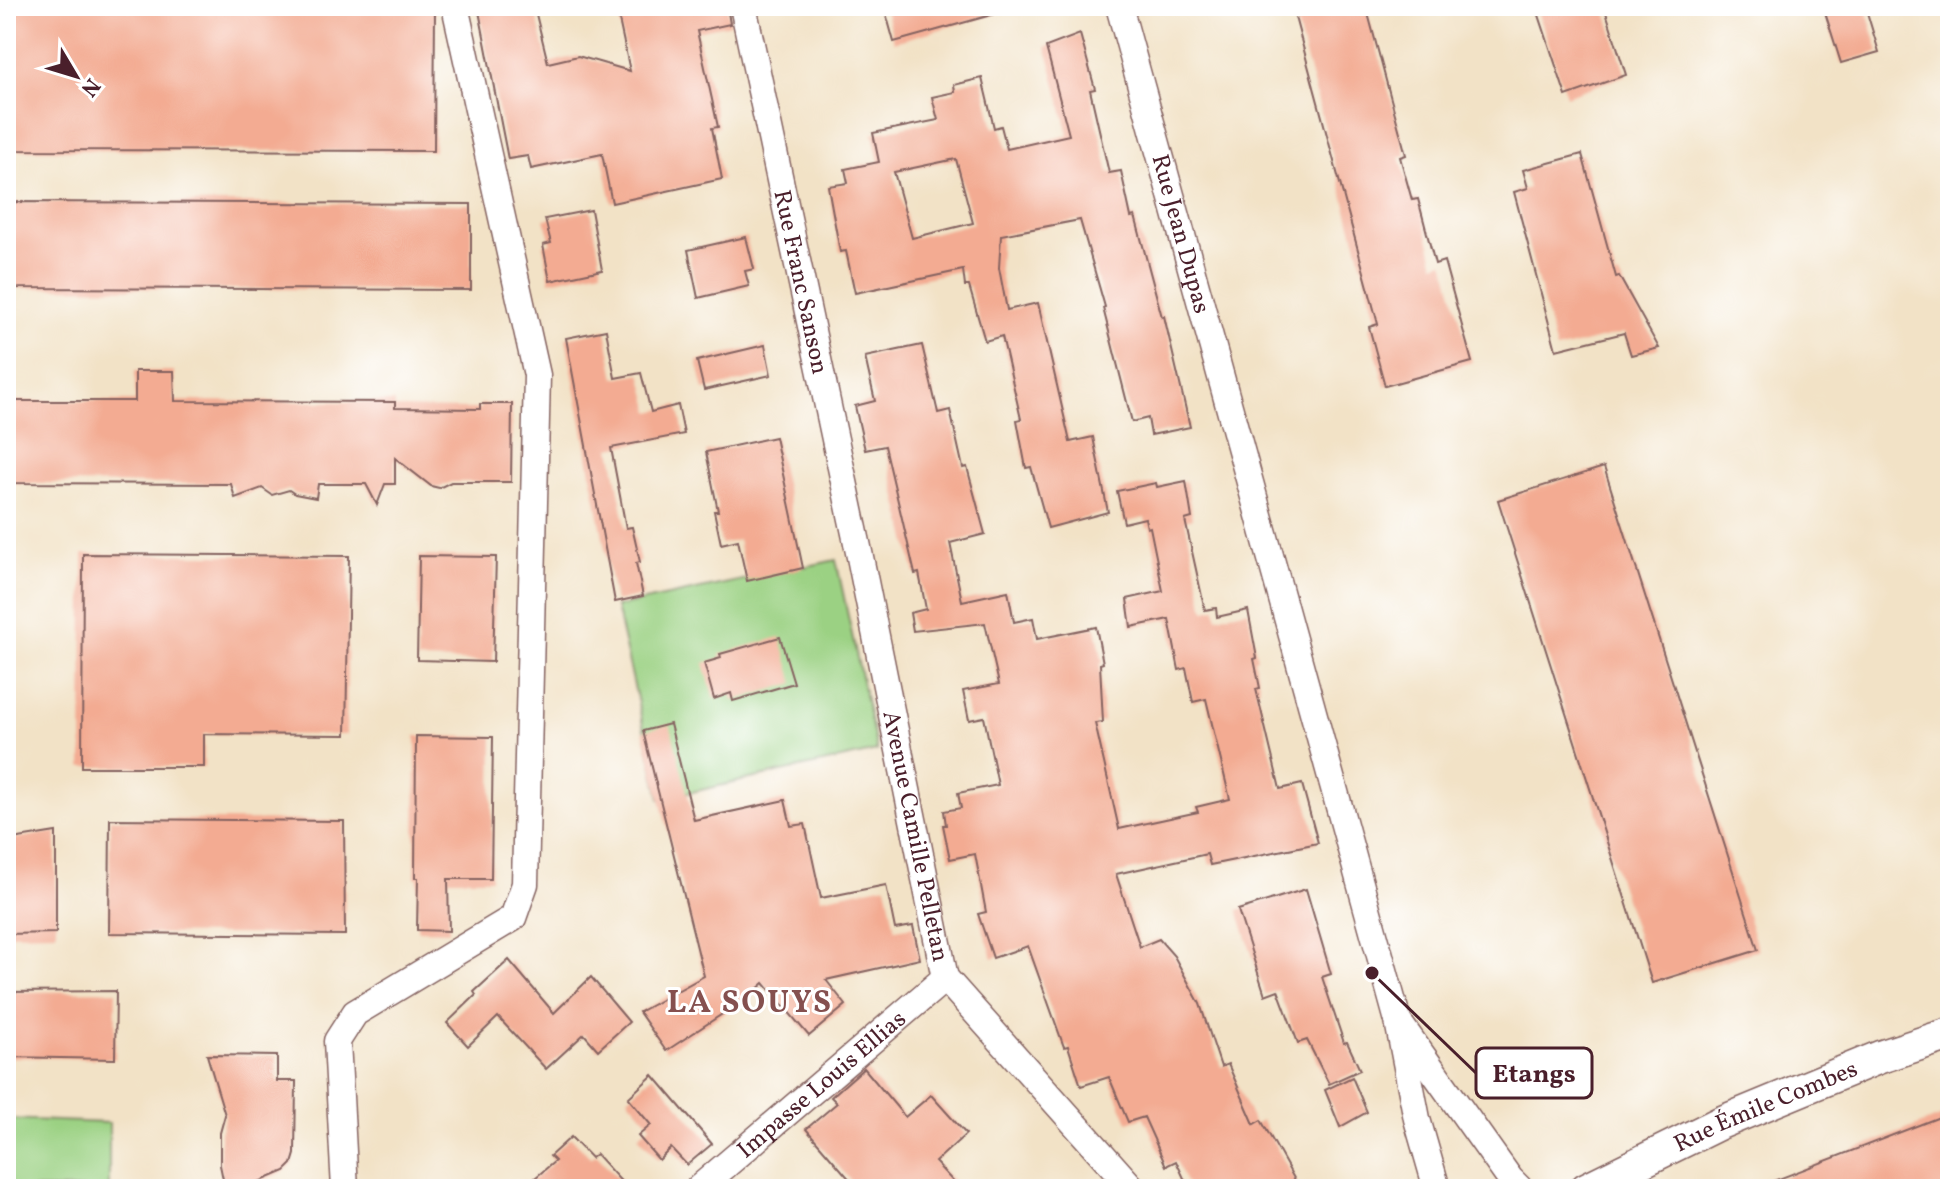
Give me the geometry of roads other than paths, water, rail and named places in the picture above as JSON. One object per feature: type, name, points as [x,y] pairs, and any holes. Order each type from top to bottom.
[{"type":"street","points":[[345,1189],[337,1041],[355,1013],[513,918],[525,884],[537,375],[455,6]]},
{"type":"street","name":"Rue Franc Sanson","points":[[743,6],[860,557]]},
{"type":"street","name":"Rue Jean Dupas","points":[[1119,6],[1398,1021],[1417,1119],[1437,1189]]},
{"type":"street","name":"Avenue Camille Pelletan","points":[[860,557],[945,978],[1133,1189]]},
{"type":"street","name":"Impasse Louis Ellias","points":[[698,1189],[945,978]]},
{"type":"street","points":[[1398,1021],[1520,1189]]},
{"type":"street","name":"Rue Émile Combes","points":[[1586,1189],[1720,1123],[1880,1057],[1950,1034]]},
{"type":"place","name":"Etangs","points":[[1372,973]]},
{"type":"district","name":"LA SOUYS","points":[[750,1001]]}]
